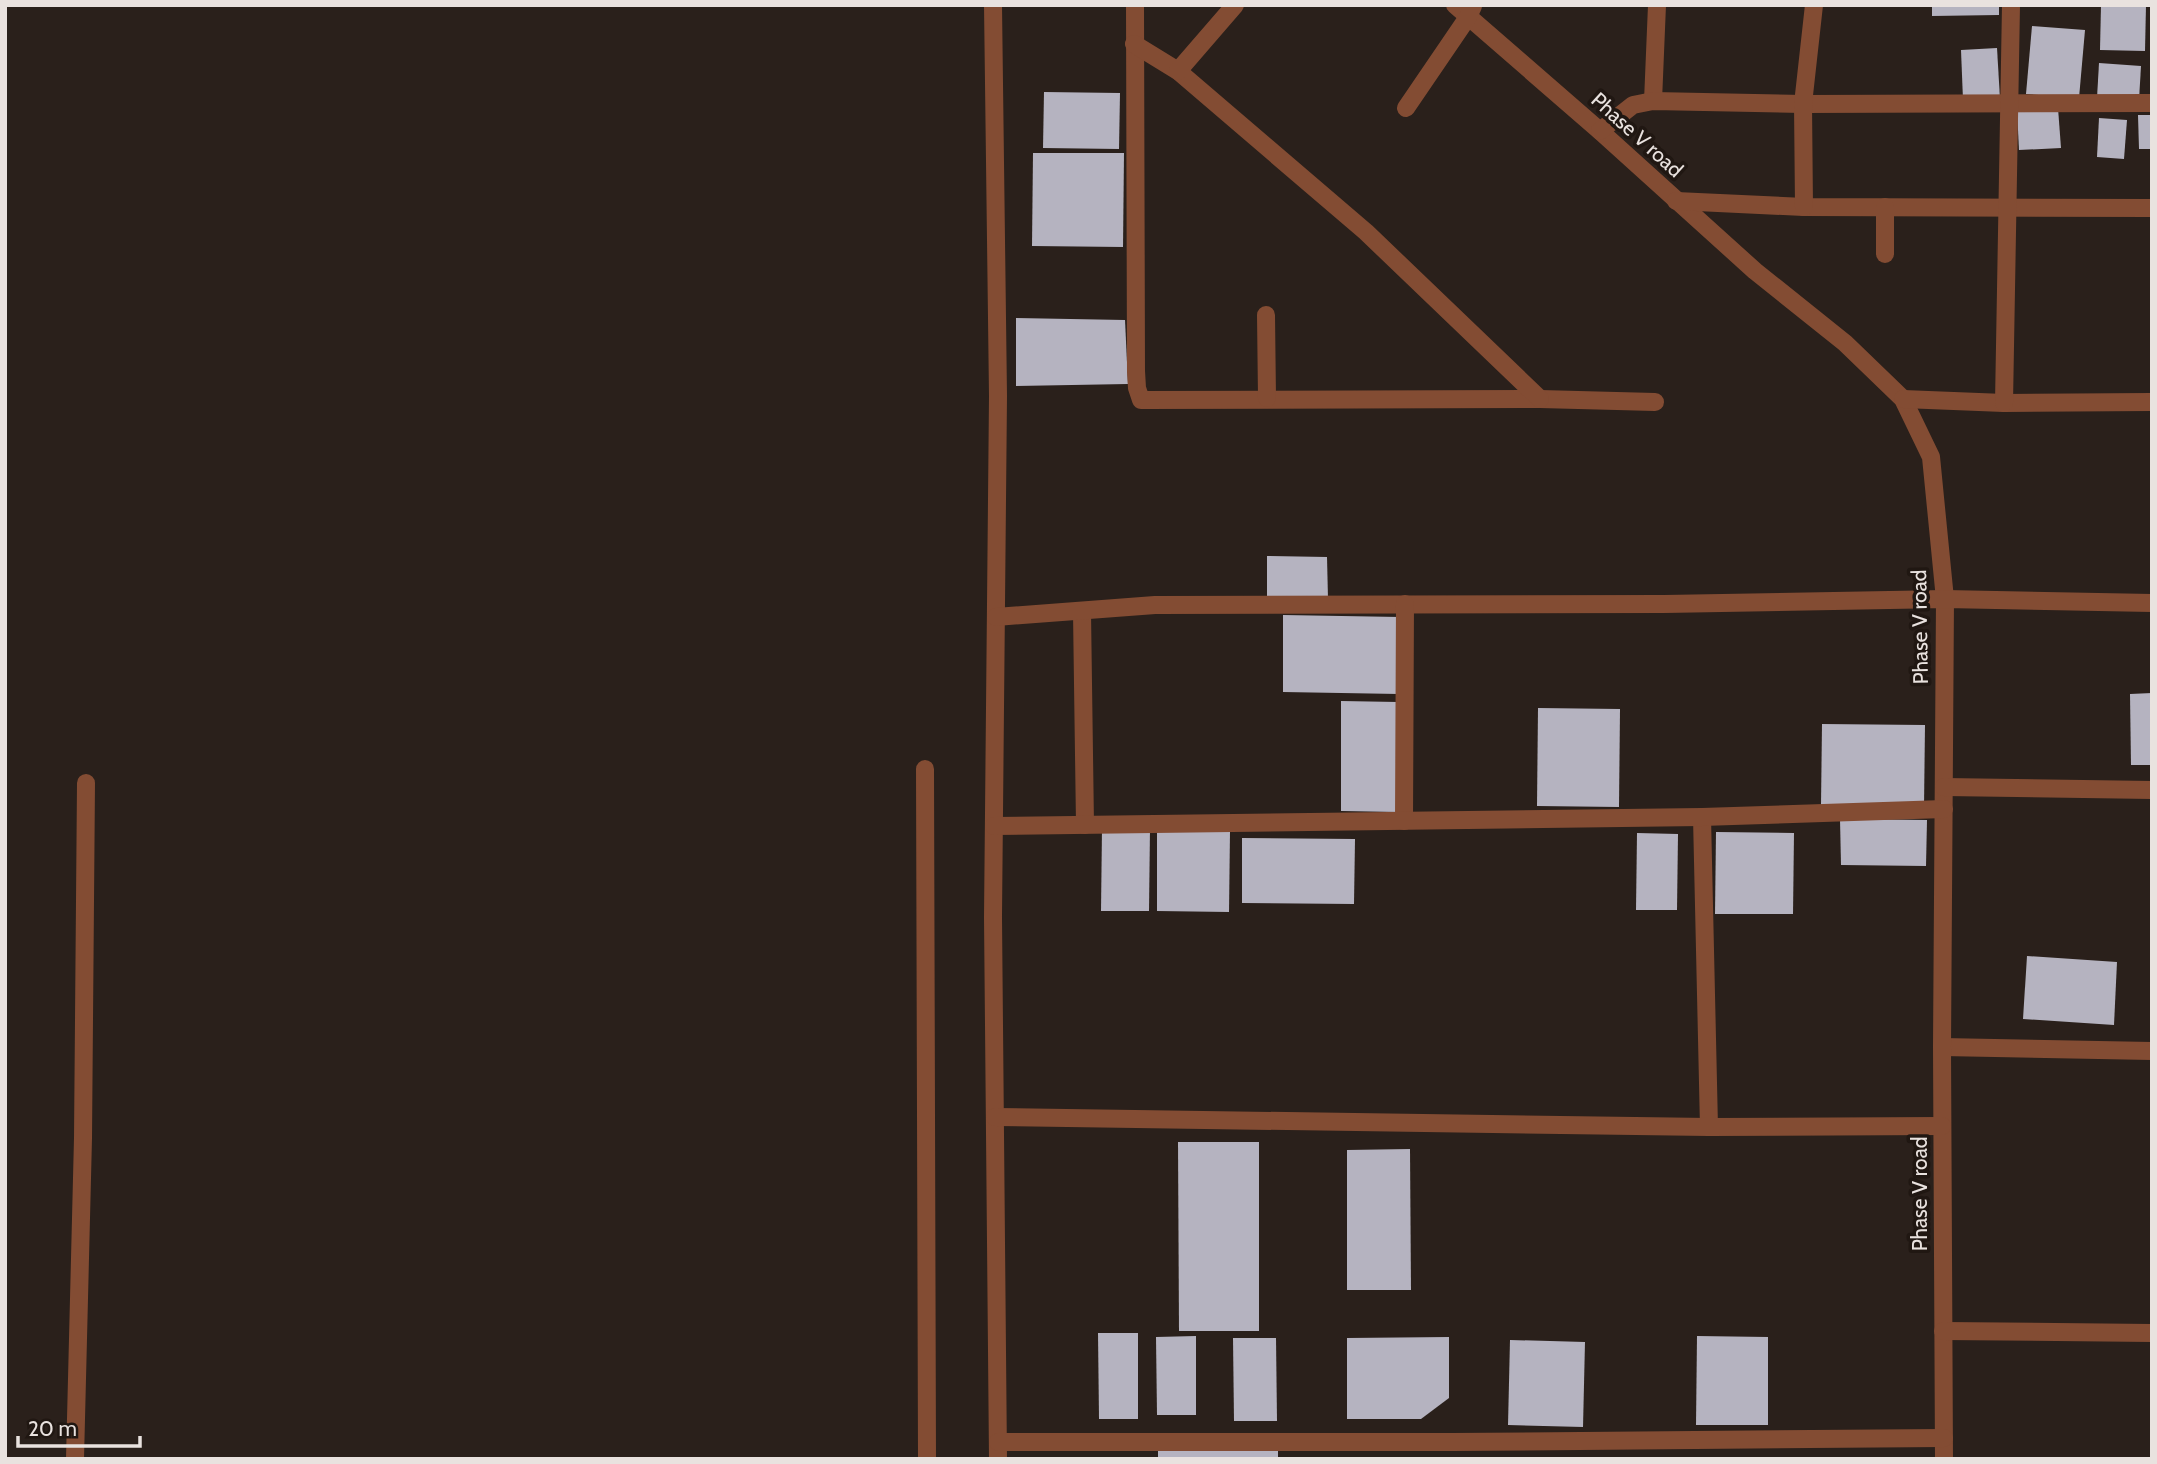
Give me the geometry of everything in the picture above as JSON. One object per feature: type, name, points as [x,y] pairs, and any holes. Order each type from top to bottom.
[{"type":"street","points":[[993,5],[998,396],[994,826],[998,1450],[1452,1442],[1944,1438]]},
{"type":"street","points":[[1135,5],[1136,371],[1139,397],[1145,401],[1267,398],[1655,402]]},
{"type":"street","points":[[1178,71],[1235,5]]},
{"type":"street","points":[[1653,101],[1657,5]]},
{"type":"street","points":[[1804,207],[1803,104],[1814,5]]},
{"type":"street","points":[[2004,403],[2011,5]]},
{"type":"street","points":[[1406,108],[1465,9]]},
{"type":"street","name":"Phase V road","points":[[1465,9],[1755,271],[1845,343],[1903,399],[1931,457],[1945,599],[1942,1047],[1944,1459]]},
{"type":"street","points":[[1134,44],[1178,71],[1366,232],[1540,399]]},
{"type":"street","points":[[1600,131],[1633,105],[1653,101],[1803,104],[2152,103]]},
{"type":"street","points":[[1676,201],[1804,207],[2152,208]]},
{"type":"street","points":[[1885,207],[1885,254]]},
{"type":"street","points":[[1266,314],[1267,398]]},
{"type":"street","points":[[1903,399],[2004,403],[2152,402]]},
{"type":"street","points":[[996,617],[1155,605],[1664,604],[1945,599],[2152,603]]},
{"type":"street","points":[[1404,821],[1405,604]]},
{"type":"street","points":[[1082,612],[1086,825]]},
{"type":"street","points":[[925,769],[927,1459]]},
{"type":"street","points":[[75,1459],[83,1138],[86,783]]},
{"type":"street","points":[[1944,786],[2152,790]]},
{"type":"street","points":[[994,826],[1702,817],[1944,809]]},
{"type":"street","points":[[1702,817],[1709,1127]]},
{"type":"street","points":[[1942,1047],[2152,1051]]},
{"type":"street","points":[[995,1117],[1709,1127],[1942,1126]]},
{"type":"street","points":[[1943,1331],[2152,1333]]},
{"type":"building","points":[[1932,5],[1999,5],[1999,15],[1932,16]]},
{"type":"building","points":[[2101,5],[2146,5],[2145,51],[2100,50]]},
{"type":"building","points":[[2032,26],[2085,30],[2079,98],[2026,94]]},
{"type":"building","points":[[1997,48],[2000,99],[1963,100],[1961,50]]},
{"type":"building","points":[[2099,63],[2141,66],[2139,100],[2097,98]]},
{"type":"building","points":[[1044,92],[1120,93],[1119,149],[1043,148]]},
{"type":"building","points":[[2058,108],[2061,148],[2019,150],[2017,110]]},
{"type":"building","points":[[2138,115],[2152,115],[2152,149],[2139,149]]},
{"type":"building","points":[[2099,118],[2127,120],[2124,159],[2097,157]]},
{"type":"building","points":[[1033,153],[1124,153],[1123,247],[1032,246]]},
{"type":"building","points":[[1016,318],[1125,320],[1128,384],[1016,386]]},
{"type":"building","points":[[1267,556],[1327,557],[1328,599],[1267,598]]},
{"type":"building","points":[[1283,615],[1400,617],[1399,694],[1283,692]]},
{"type":"building","points":[[2152,693],[2152,765],[2131,765],[2130,694]]},
{"type":"building","points":[[1341,701],[1398,702],[1397,812],[1341,811]]},
{"type":"building","points":[[1538,708],[1620,709],[1619,807],[1537,806]]},
{"type":"building","points":[[1822,724],[1925,725],[1924,807],[1821,806]]},
{"type":"building","points":[[1840,819],[1927,820],[1926,866],[1841,865]]},
{"type":"building","points":[[1102,828],[1150,828],[1149,911],[1101,911]]},
{"type":"building","points":[[1157,830],[1230,831],[1229,912],[1157,911]]},
{"type":"building","points":[[1716,832],[1794,833],[1793,914],[1715,914]]},
{"type":"building","points":[[1637,833],[1678,834],[1677,910],[1636,910]]},
{"type":"building","points":[[1242,838],[1355,839],[1354,904],[1242,903]]},
{"type":"building","points":[[2027,956],[2117,962],[2114,1025],[2023,1019]]},
{"type":"building","points":[[1178,1142],[1259,1142],[1259,1331],[1179,1331]]},
{"type":"building","points":[[1410,1149],[1411,1290],[1347,1290],[1347,1150]]},
{"type":"building","points":[[1098,1333],[1138,1333],[1138,1419],[1099,1419]]},
{"type":"building","points":[[1196,1336],[1196,1415],[1157,1415],[1156,1337]]},
{"type":"building","points":[[1697,1336],[1768,1337],[1768,1425],[1696,1425]]},
{"type":"building","points":[[1449,1337],[1449,1398],[1421,1419],[1347,1419],[1347,1338]]},
{"type":"building","points":[[1233,1338],[1276,1338],[1277,1421],[1234,1421]]},
{"type":"building","points":[[1510,1340],[1585,1342],[1583,1427],[1508,1425]]},
{"type":"building","points":[[1158,1448],[1278,1451],[1278,1459],[1158,1459]]}]
